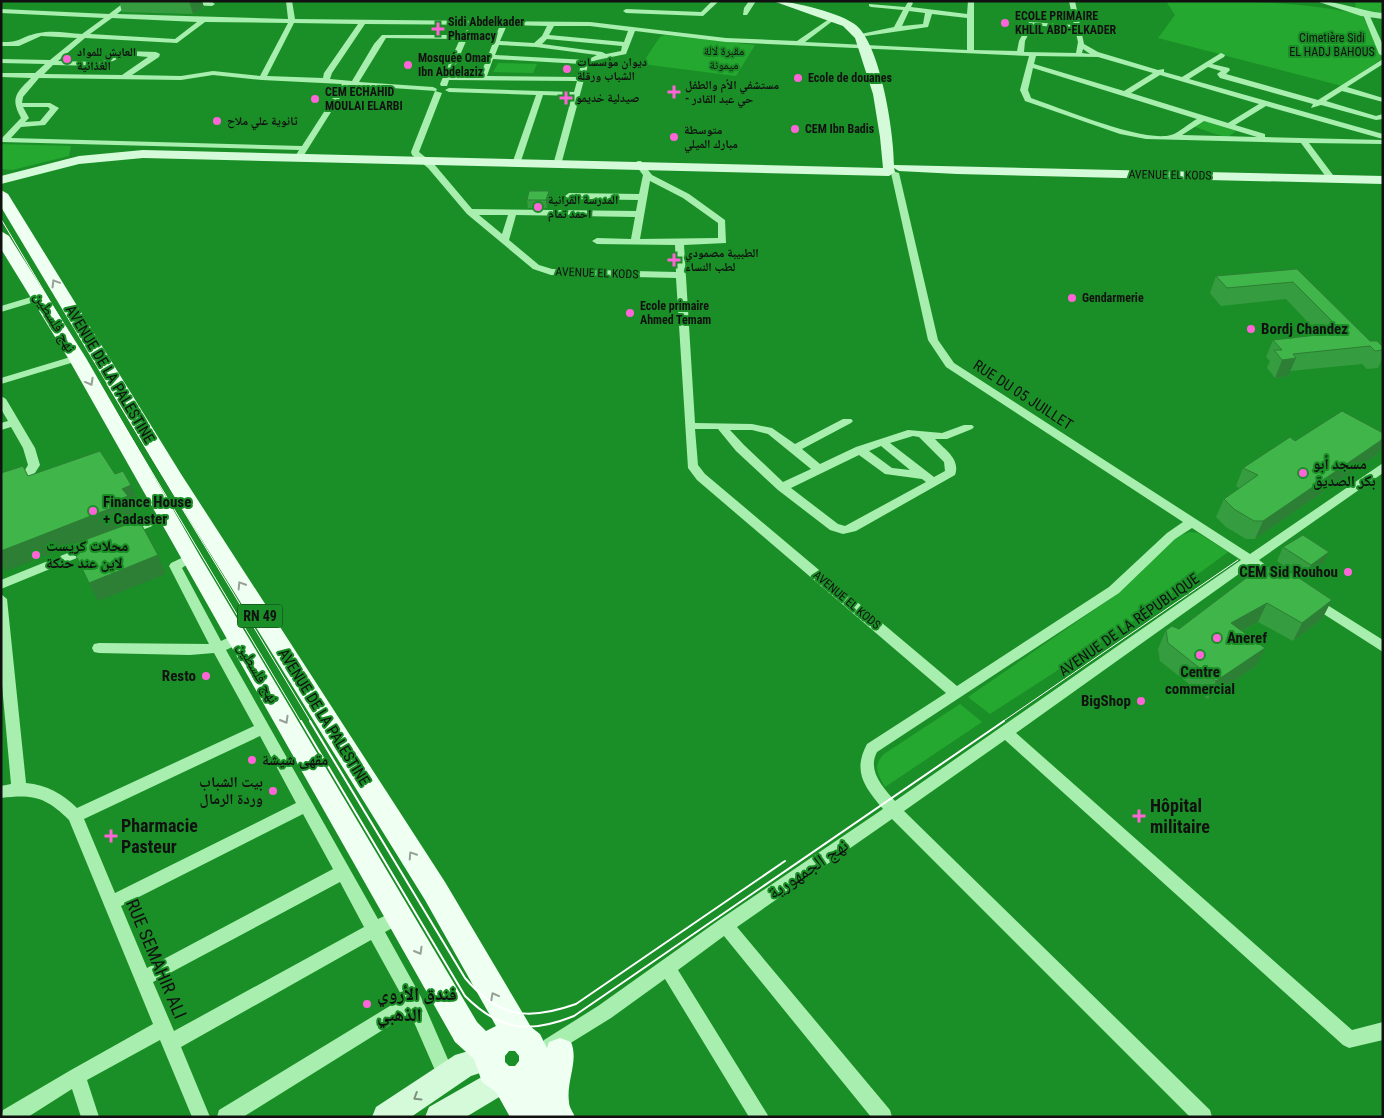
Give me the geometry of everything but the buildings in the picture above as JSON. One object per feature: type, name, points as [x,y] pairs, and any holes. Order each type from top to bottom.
[{"type":"main road","points":[[778,1],[848,25],[859,34],[878,93],[894,169]]},
{"type":"main road","points":[[1,175],[126,148],[302,152],[421,158]]},
{"type":"main road","points":[[1,180],[79,160],[129,154],[421,158]]},
{"type":"main road","name":"AVENUE EL KODS","points":[[421,158],[641,168],[957,170],[1383,180]]},
{"type":"main road","name":"AVENUE EL KODS","points":[[421,158],[558,163]]},
{"type":"main road","name":"AVENUE DE LA PALESTINE","points":[[1,194],[171,474],[435,891],[502,1009],[518,1061],[546,1113]]},
{"type":"main road","name":"نهج فلسطين","points":[[1,236],[41,297],[77,358],[190,558],[228,643],[319,778],[466,1032],[479,1045],[518,1061]]},
{"type":"main road","points":[[439,1117],[518,1061]]},
{"type":"main road","points":[[386,1117],[447,1078],[465,1064],[518,1061],[555,1073],[546,1113]]},
{"type":"street","points":[[126,148],[5,140],[21,125],[25,118],[18,105],[19,96],[38,75],[130,1]]},
{"type":"street","points":[[262,78],[292,21],[289,1]]},
{"type":"street","points":[[626,11],[703,14],[716,1]]},
{"type":"street","points":[[745,14],[753,1]]},
{"type":"street","points":[[896,29],[911,1]]},
{"type":"street","points":[[970,52],[971,1]]},
{"type":"street","points":[[1065,54],[1079,52],[1081,45],[1072,1]]},
{"type":"street","points":[[1320,1],[1367,14],[1383,16]]},
{"type":"street","points":[[1328,1],[1367,14],[1383,54]]},
{"type":"street","points":[[182,3],[214,3]]},
{"type":"street","points":[[186,19],[214,3]]},
{"type":"street","points":[[622,27],[626,11],[632,4]]},
{"type":"street","points":[[871,6],[971,16]]},
{"type":"street","points":[[1,11],[204,20],[504,23],[622,27],[726,40],[865,48],[1065,54],[1112,58]]},
{"type":"street","points":[[859,34],[926,26],[929,11]]},
{"type":"street","points":[[124,77],[204,20]]},
{"type":"street","points":[[798,44],[832,20]]},
{"type":"street","points":[[326,80],[328,73],[362,22]]},
{"type":"street","points":[[421,158],[416,152],[442,87],[472,23]]},
{"type":"street","points":[[482,79],[504,23]]},
{"type":"street","points":[[1020,54],[1022,41],[1031,23],[1078,26]]},
{"type":"street","points":[[536,45],[545,37],[551,24]]},
{"type":"street","points":[[442,87],[587,62],[624,53],[633,28]]},
{"type":"street","points":[[1,44],[17,45],[38,34],[177,41]]},
{"type":"street","points":[[302,152],[384,36],[465,37]]},
{"type":"street","points":[[545,37],[626,44]]},
{"type":"street","points":[[496,43],[536,45],[609,56]]},
{"type":"street","points":[[1081,45],[1091,53],[1161,71],[1383,137]]},
{"type":"street","points":[[1,61],[102,64],[125,53],[156,55]]},
{"type":"street","points":[[1032,54],[1024,90],[1025,96],[1031,101],[1123,132],[1172,138],[1383,142]]},
{"type":"street","points":[[1185,78],[1221,56]]},
{"type":"street","points":[[490,57],[580,79]]},
{"type":"street","points":[[1303,113],[1383,61]]},
{"type":"street","points":[[558,163],[580,79],[587,62]]},
{"type":"street","points":[[1206,64],[1226,70],[1222,74],[1223,76],[1376,118],[1383,116]]},
{"type":"street","points":[[1030,65],[1277,141]]},
{"type":"street","points":[[1125,94],[1161,71]]},
{"type":"street","points":[[1,75],[188,77],[213,73],[262,78],[326,80],[540,94],[577,94]]},
{"type":"street","points":[[1341,88],[1383,100]]},
{"type":"street","points":[[517,161],[540,94]]},
{"type":"street","points":[[1228,126],[1267,102]]},
{"type":"street","points":[[18,105],[50,105],[55,108],[42,124],[21,125]]},
{"type":"street","points":[[1172,138],[1202,118]]},
{"type":"street","points":[[1304,141],[1332,179]]},
{"type":"street","name":"AVENUE EL KODS","points":[[421,158],[470,212],[536,268],[544,271],[681,275],[690,426],[689,453],[692,465],[701,477],[957,694]]},
{"type":"street","points":[[635,242],[644,197],[641,168]]},
{"type":"street","points":[[597,240],[635,242],[723,241],[722,222],[686,196],[641,168]]},
{"type":"street","name":"RUE DU 05 JUILLET","points":[[894,169],[933,340],[950,365],[1283,582]]},
{"type":"street","points":[[569,196],[644,197]]},
{"type":"street","points":[[470,212],[640,214]]},
{"type":"street","points":[[504,240],[513,212]]},
{"type":"street","points":[[679,242],[681,275]]},
{"type":"street","points":[[1,309],[41,297]]},
{"type":"street","points":[[1,381],[77,358]]},
{"type":"street","points":[[1,399],[29,448],[34,468],[29,473],[1,484]]},
{"type":"street","points":[[795,448],[847,421]]},
{"type":"street","points":[[1,427],[14,422]]},
{"type":"street","points":[[690,426],[752,427],[772,431],[795,448],[818,469]]},
{"type":"street","points":[[721,426],[740,448],[782,487],[834,527],[844,530],[929,479]]},
{"type":"street","points":[[782,487],[860,450],[912,432],[943,437],[968,427]]},
{"type":"street","points":[[860,450],[889,471],[929,479],[947,476],[952,467],[950,460],[923,434]]},
{"type":"street","points":[[882,442],[929,479]]},
{"type":"street","name":"AVENUE DE LA RÉPUBLIQUE","points":[[894,811],[1383,467]]},
{"type":"street","points":[[1,585],[166,516]]},
{"type":"street","points":[[1192,522],[1171,536],[1114,590],[872,748],[867,755],[867,772],[872,783],[894,811],[1203,1117]]},
{"type":"street","points":[[1300,593],[1383,647]]},
{"type":"street","points":[[1,599],[7,710],[18,789]]},
{"type":"street","points":[[99,648],[190,650],[228,643],[263,728],[414,1001],[447,1078]]},
{"type":"street","points":[[1,792],[18,789],[36,789],[52,795],[75,816],[263,728]]},
{"type":"street","points":[[1005,732],[1349,1039],[1383,1032]]},
{"type":"street","points":[[297,790],[319,778]]},
{"type":"street","points":[[111,903],[306,805]]},
{"type":"street","name":"نهج الجمهورية","points":[[518,1061],[548,1048],[581,1028],[725,925],[894,811]]},
{"type":"street","name":"RUE SEMAHIR ALI","points":[[75,816],[201,1117]]},
{"type":"street","points":[[143,979],[343,872]]},
{"type":"street","points":[[10,1117],[77,1076],[167,1036],[399,916]]},
{"type":"street","points":[[725,925],[883,1117]]},
{"type":"street","points":[[667,967],[760,1117]]},
{"type":"street","points":[[226,1117],[414,1001]]},
{"type":"street","name":"نهج الجمهورية","points":[[518,1061],[581,1028]]},
{"type":"street","points":[[77,1076],[90,1117]]},
{"type":"green space","name":"Cimetière Sidi EL HADJ BAHOUS","points":[[1166,1],[1240,1],[1290,4],[1314,6],[1362,15],[1383,58],[1342,86],[1158,38],[1175,15]]},
{"type":"green space","points":[[1356,1],[1383,1],[1383,13],[1355,8]]},
{"type":"green space","name":"مقبرة لالة ميمونة","points":[[665,35],[755,45],[736,76],[642,64],[660,37]]},
{"type":"green space","points":[[498,63],[537,64],[533,73],[493,72]]},
{"type":"green space","points":[[1202,120],[1236,131],[1227,138],[1192,126]]},
{"type":"green space","points":[[1,144],[71,146],[69,156],[12,170],[1,169]]},
{"type":"green space","points":[[1190,532],[1198,533],[1228,552],[1141,616],[990,714],[968,697],[1120,592],[1176,537]]},
{"type":"green space","points":[[960,704],[982,722],[885,787],[877,770],[880,758]]},
{"type":"tram line","points":[[1,219],[301,722]]},
{"type":"tram line","points":[[107,384],[311,722]]},
{"type":"tram line","points":[[1002,722],[1238,560]]},
{"type":"tram line","points":[[301,721],[465,996],[490,1016],[516,1026],[529,1027],[558,1022],[574,1016],[1004,721]]},
{"type":"tram line","points":[[310,721],[465,978],[490,1001],[502,1008],[515,1012],[543,1013],[576,1004],[785,861]]},
{"type":"place","name":"ECOLE PRIMAIRE KHLIL ABD-ELKADER","points":[[1005,23]]},
{"type":"place","name":"Sidi Abdelkader Pharmacy","points":[[438,29]]},
{"type":"place","name":"العايش للمواد الغذائية","points":[[67,59]]},
{"type":"place","name":"Mosquée Omar Ibn Abdelaziz","points":[[408,65]]},
{"type":"place","name":"ديوان مؤسسات الشباب ورقلة","points":[[567,69]]},
{"type":"place","name":"Ecole de douanes","points":[[798,78]]},
{"type":"place","name":"مستشفي الأم والطفل - حي عبد القادر","points":[[674,92]]},
{"type":"place","name":"صيدلية خديمو","points":[[566,98]]},
{"type":"place","name":"CEM ECHAHID MOULAI ELARBI","points":[[315,99]]},
{"type":"place","name":"ثانوية علي ملاح","points":[[217,121]]},
{"type":"place","name":"CEM Ibn Badis","points":[[795,129]]},
{"type":"place","name":"متوسطة مبارك الميلي","points":[[674,137]]},
{"type":"place","name":"المدرسة القرانية احمد تمام","points":[[538,207]]},
{"type":"place","name":"الطبيبة مصمودي لطب النساء","points":[[674,260]]},
{"type":"place","name":"Gendarmerie","points":[[1072,298]]},
{"type":"place","name":"Ecole primaire Ahmed Temam","points":[[630,313]]},
{"type":"place","name":"Bordj Chandez","points":[[1251,329]]},
{"type":"place","name":"مسجد أبو بكر الصديق","points":[[1303,473]]},
{"type":"place","name":"Finance House + Cadaster","points":[[93,511]]},
{"type":"place","name":"محلات كريست لاين عند حنكة","points":[[36,555]]},
{"type":"place","name":"CEM Sid Rouhou","points":[[1348,572]]},
{"type":"place","name":"Aneref","points":[[1217,638]]},
{"type":"place","name":"Centre commercial","points":[[1200,655]]},
{"type":"place","name":"Resto","points":[[206,676]]},
{"type":"place","name":"BigShop","points":[[1141,701]]},
{"type":"place","name":"مقهى شيشة","points":[[252,760]]},
{"type":"place","name":"بيت الشباب وردة الرمال","points":[[273,791]]},
{"type":"place","name":"Hôpital militaire","points":[[1139,816]]},
{"type":"place","name":"Pharmacie Pasteur","points":[[111,836]]},
{"type":"place","name":"فندق الأروي الذهبي","points":[[367,1004]]}]
